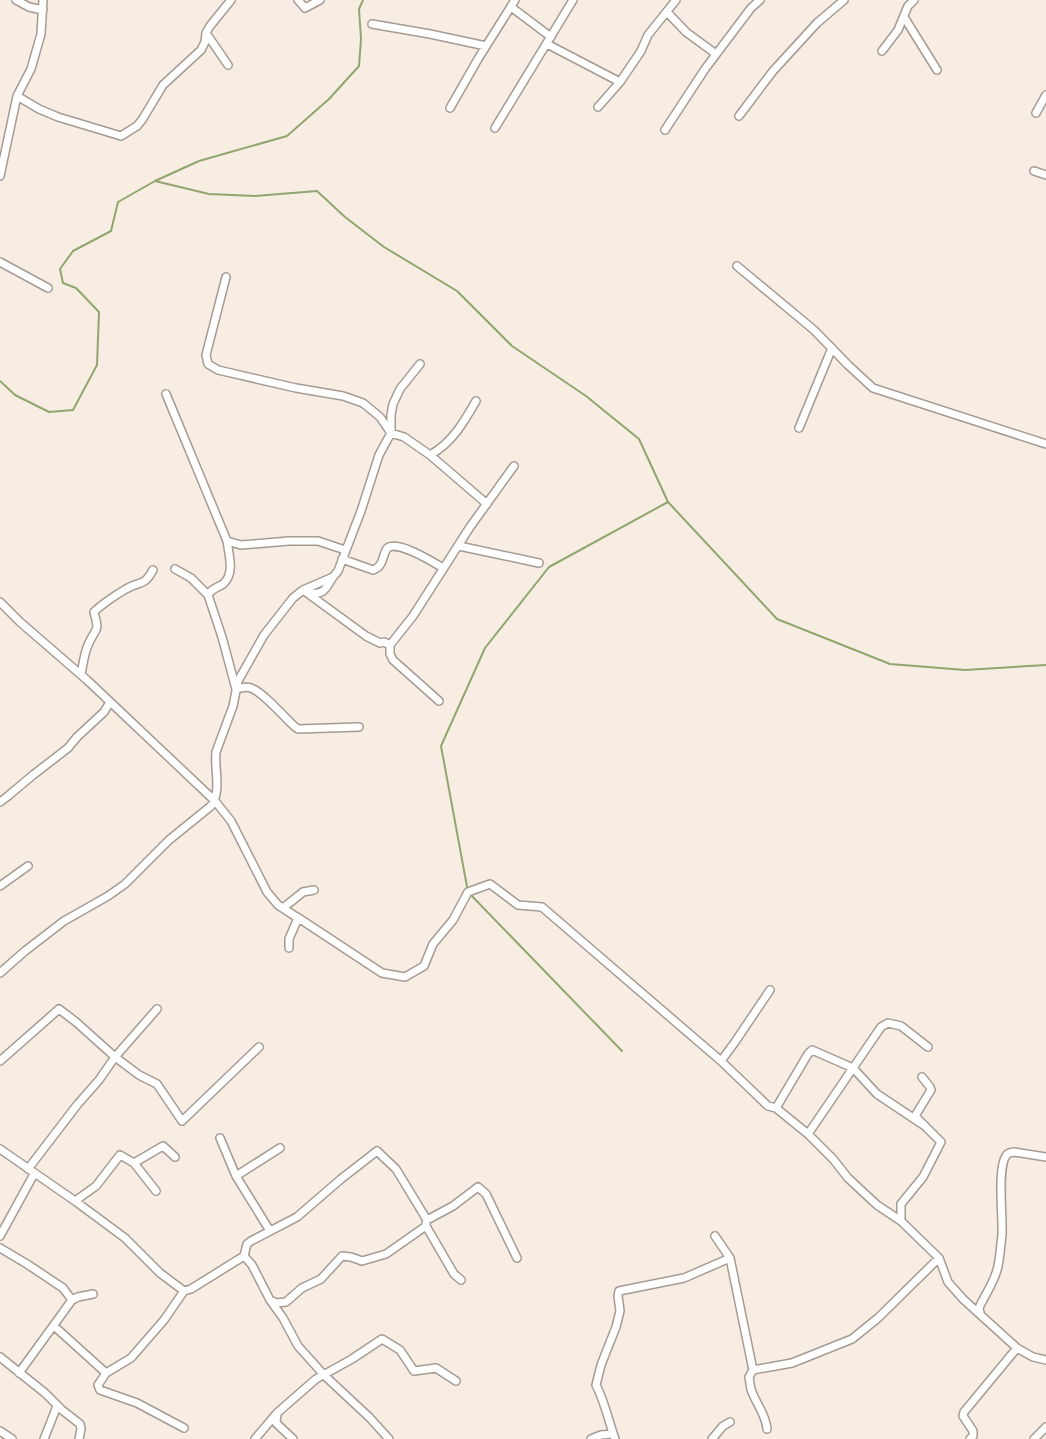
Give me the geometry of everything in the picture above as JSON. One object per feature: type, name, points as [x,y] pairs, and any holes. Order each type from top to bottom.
[{"type":"street","points":[[16,0],[29,8],[43,10]]},
{"type":"street","points":[[0,176],[17,96],[27,79],[43,28],[43,0]]},
{"type":"street","points":[[17,96],[58,117],[121,136],[137,126],[164,85],[201,50],[210,26],[231,0]]},
{"type":"street","points":[[298,0],[305,8],[320,0]]},
{"type":"street","points":[[495,128],[573,0]]},
{"type":"street","points":[[598,107],[620,82],[654,27],[676,0]]},
{"type":"street","points":[[665,130],[716,54],[751,8],[760,0]]},
{"type":"street","points":[[739,116],[773,70],[817,23],[844,0]]},
{"type":"street","points":[[882,51],[898,30],[908,6],[914,0]]},
{"type":"street","points":[[450,108],[513,3],[549,41],[620,82]]},
{"type":"street","points":[[667,12],[686,32],[716,54]]},
{"type":"street","points":[[904,17],[937,70]]},
{"type":"street","points":[[372,24],[486,46]]},
{"type":"street","points":[[206,33],[228,65]]},
{"type":"street","points":[[1036,113],[1046,95]]},
{"type":"street","points":[[1034,171],[1046,175]]},
{"type":"street","points":[[0,262],[48,288]]},
{"type":"street","points":[[737,266],[814,330],[873,388],[1046,444]]},
{"type":"street","points":[[226,277],[206,355],[208,364],[218,370],[343,396],[363,403],[380,417],[391,433],[404,437],[430,455],[487,504]]},
{"type":"street","points":[[798,428],[832,348]]},
{"type":"street","points":[[0,973],[64,921],[108,896],[124,884],[169,840],[205,812],[215,801],[217,793],[216,752],[233,706],[240,677],[264,635],[290,601],[338,572],[379,455],[391,433],[393,404],[400,389],[420,364]]},
{"type":"street","points":[[166,394],[227,541],[231,570],[223,584],[211,590],[208,596]]},
{"type":"street","points":[[430,455],[449,441],[464,422],[476,401]]},
{"type":"street","points":[[439,701],[393,660],[390,645],[413,616],[443,567],[514,466]]},
{"type":"street","points":[[227,541],[241,545],[289,541],[318,542],[345,550]]},
{"type":"street","points":[[342,559],[373,570],[381,563],[387,548],[398,546],[419,553],[443,567]]},
{"type":"street","points":[[459,546],[539,563]]},
{"type":"street","points":[[175,569],[191,578],[208,596],[236,688]]},
{"type":"street","points":[[81,674],[88,645],[97,630],[98,624],[94,612],[130,586],[145,582],[153,570]]},
{"type":"street","points":[[306,592],[366,636],[390,645]]},
{"type":"street","points":[[0,602],[81,674],[215,801],[231,821],[267,892],[283,908],[382,973],[405,977],[424,966],[434,944],[453,920],[468,892],[490,884],[518,905],[542,908],[721,1061],[768,1106],[776,1108],[808,1134],[848,1178],[877,1205],[901,1221],[939,1258],[948,1282],[963,1299],[1017,1348],[1033,1357],[1046,1360]]},
{"type":"street","points":[[236,688],[252,688],[260,693],[298,729],[359,727]]},
{"type":"street","points":[[0,801],[68,748],[77,736],[104,712],[110,702]]},
{"type":"street","points":[[0,886],[28,866]]},
{"type":"street","points":[[283,908],[303,892],[314,890]]},
{"type":"street","points":[[289,948],[289,939],[297,917]]},
{"type":"street","points":[[721,1061],[770,990]]},
{"type":"street","points":[[0,1236],[31,1172],[77,1105],[157,1009]]},
{"type":"street","points":[[0,1061],[59,1010],[115,1057],[139,1075],[157,1084],[182,1121],[259,1047]]},
{"type":"street","points":[[808,1134],[881,1027],[888,1023],[901,1026],[928,1047]]},
{"type":"street","points":[[776,1108],[812,1050],[853,1068],[877,1094],[925,1126]]},
{"type":"street","points":[[901,1221],[901,1204],[923,1177],[941,1142],[915,1116],[932,1090],[922,1077]]},
{"type":"street","points":[[220,1138],[236,1176],[270,1231]]},
{"type":"street","points":[[134,1163],[163,1146],[175,1157]]},
{"type":"street","points":[[236,1176],[280,1148]]},
{"type":"street","points":[[0,1149],[125,1238],[160,1273],[184,1291]]},
{"type":"street","points":[[184,1428],[137,1403],[100,1390],[98,1385],[106,1373],[132,1358],[164,1320],[184,1291],[244,1256],[250,1241],[297,1217],[377,1151],[396,1169],[454,1274],[461,1280]]},
{"type":"street","points":[[980,1313],[979,1308],[998,1268],[1002,1234],[1001,1181],[1005,1156],[1014,1152],[1046,1157]]},
{"type":"street","points":[[75,1201],[96,1186],[120,1155],[134,1163],[156,1191]]},
{"type":"street","points":[[270,1300],[276,1303],[286,1302],[302,1288],[321,1279],[342,1256],[362,1261],[386,1254],[478,1187],[486,1194],[517,1258]]},
{"type":"street","points":[[715,1236],[730,1258],[753,1370]]},
{"type":"street","points":[[0,1248],[27,1263],[63,1288],[72,1300]]},
{"type":"street","points":[[244,1256],[252,1265],[298,1346],[389,1439]]},
{"type":"street","points":[[591,1439],[601,1435],[614,1436],[596,1385],[620,1311],[619,1291],[684,1278],[730,1258]]},
{"type":"street","points":[[767,1429],[761,1408],[751,1391],[748,1377],[753,1370],[792,1363],[852,1339],[878,1318],[939,1258]]},
{"type":"street","points":[[19,1373],[72,1300],[93,1294]]},
{"type":"street","points":[[54,1326],[106,1373]]},
{"type":"street","points":[[255,1439],[277,1413],[316,1379],[382,1339],[400,1350],[414,1371],[436,1368],[456,1381]]},
{"type":"street","points":[[970,1439],[973,1431],[963,1416],[964,1412],[1017,1348]]},
{"type":"street","points":[[0,1358],[80,1424],[79,1439]]},
{"type":"street","points":[[44,1439],[57,1406]]},
{"type":"street","points":[[277,1413],[276,1423],[293,1439]]},
{"type":"street","points":[[711,1439],[730,1422]]},
{"type":"street","points":[[1034,1439],[1046,1427]]},
{"type":"street","points":[[0,1431],[12,1439]]},
{"type":"waterway","points":[[0,381],[15,395],[49,412],[73,410],[97,365],[99,312],[76,288],[63,283],[60,269],[73,251],[111,231],[118,202],[155,181],[199,161],[287,136],[329,99],[359,66],[361,39],[359,9],[363,0]]},
{"type":"waterway","points":[[155,181],[209,194],[255,196],[317,191],[345,217],[384,247],[457,291],[512,346],[586,396],[639,439],[668,502],[777,619],[890,664],[965,670],[1046,665]]},
{"type":"waterway","points":[[622,1051],[468,892],[441,746],[485,648],[549,567],[668,502]]}]
